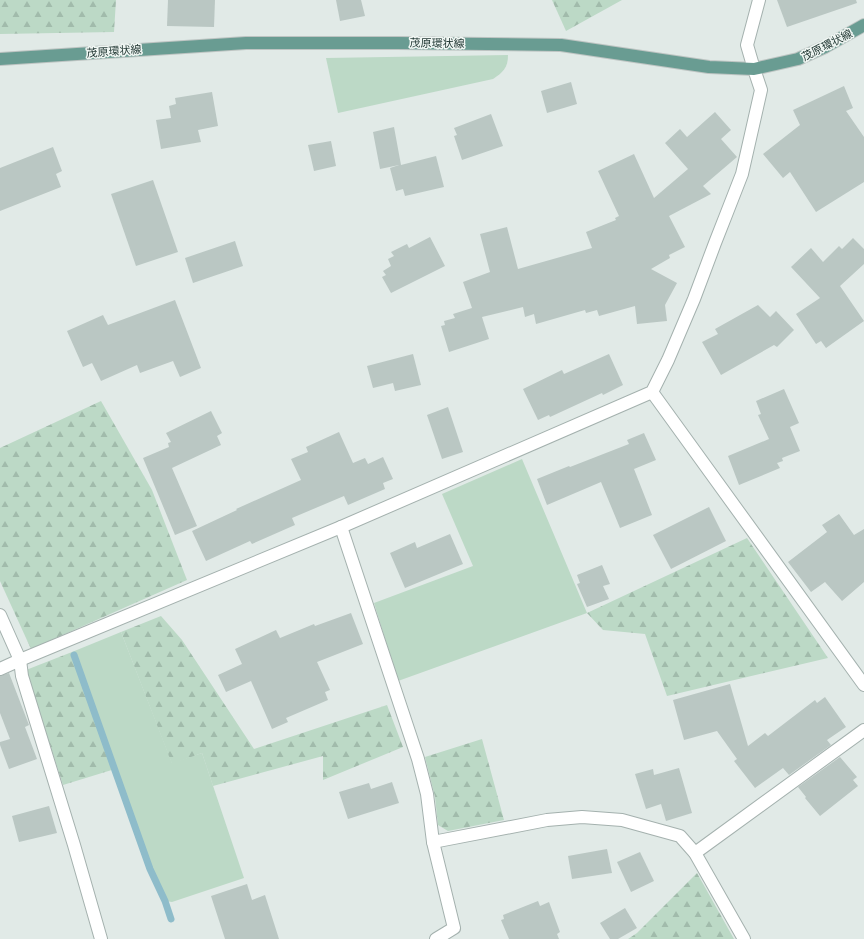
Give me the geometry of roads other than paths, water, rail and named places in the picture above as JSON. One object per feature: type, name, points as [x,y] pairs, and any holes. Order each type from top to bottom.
[{"type":"main road","name":"茂原環状線","points":[[0,59],[246,43],[561,45],[709,67],[754,69],[798,59],[825,47],[864,26]]},
{"type":"street","points":[[0,669],[341,526],[652,392],[668,360],[694,299],[742,174],[761,90],[747,45],[759,0]]},
{"type":"street","points":[[652,392],[864,685]]},
{"type":"street","points":[[341,526],[418,759],[427,794],[433,842],[454,928],[436,939]]},
{"type":"street","points":[[0,615],[20,660],[22,676],[101,939]]},
{"type":"street","points":[[696,853],[864,730]]},
{"type":"street","points":[[433,842],[547,820],[582,817],[622,820],[680,836],[696,853],[744,939]]},
{"type":"waterway","points":[[74,655],[150,869],[165,901],[171,919]]}]
